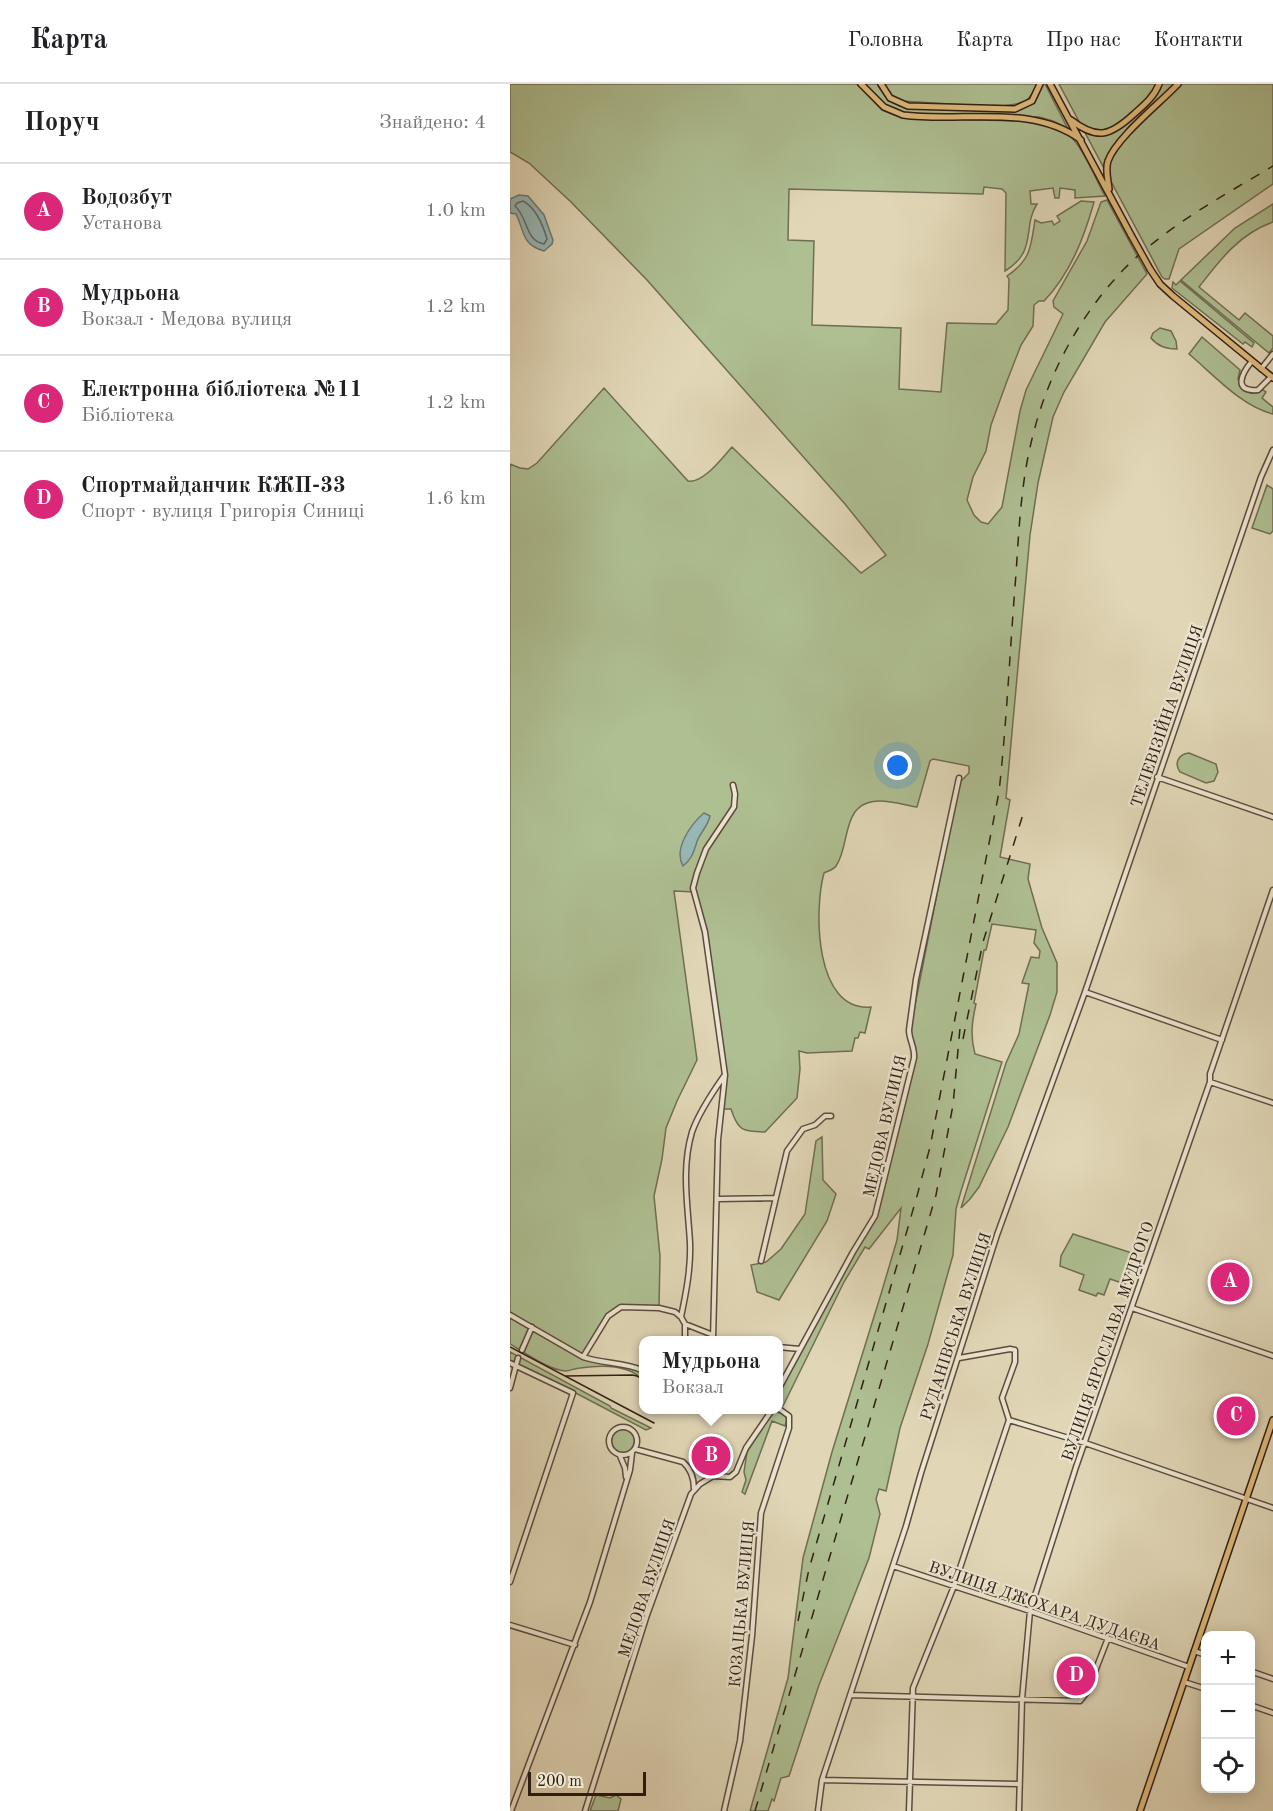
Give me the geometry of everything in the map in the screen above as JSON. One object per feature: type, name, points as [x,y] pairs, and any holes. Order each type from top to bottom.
[{"type":"main road","points":[[861,84],[884,107],[903,115],[1039,120],[1069,131],[1081,140]]},
{"type":"main road","points":[[881,84],[893,100],[908,106],[1015,109],[1032,100],[1040,84]]},
{"type":"main road","points":[[1050,84],[1160,284],[1272,378]]},
{"type":"main road","points":[[1069,118],[1089,132],[1107,133],[1124,124],[1148,101],[1159,84]]},
{"type":"main road","points":[[1109,193],[1106,169],[1110,156],[1126,136],[1178,84]]},
{"type":"main road","points":[[1140,1811],[1273,1420]]},
{"type":"street","points":[[1261,369],[1273,354]]},
{"type":"street","points":[[1252,361],[1242,374],[1241,382],[1244,387],[1258,390],[1272,378]]},
{"type":"street","name":"ТЕЛЕВІЗІЙНА ВУЛИЦЯ","points":[[1084,992],[1261,477],[1273,450]]},
{"type":"street","points":[[1157,777],[1273,817]]},
{"type":"street","name":"МЕДОВА ВУЛИЦЯ","points":[[783,1381],[875,1216],[914,1058],[915,1050],[909,1037],[909,1030],[916,979],[959,778]]},
{"type":"street","points":[[713,1336],[718,1140],[725,1075],[705,932],[693,888],[706,849],[734,807],[733,785]]},
{"type":"street","name":"ВУЛИЦЯ ЯРОСЛАВА МУДРОГО","points":[[1019,1811],[1022,1699],[1030,1611],[1084,1443],[1210,1082],[1210,1074],[1273,890]]},
{"type":"street","points":[[1084,992],[1222,1040]]},
{"type":"street","name":"РУДАНІВСЬКА ВУЛИЦЯ","points":[[818,1811],[822,1780],[893,1566],[997,1235],[1084,992]]},
{"type":"street","points":[[681,1317],[690,1245],[686,1194],[690,1143],[698,1118],[725,1075]]},
{"type":"street","points":[[1210,1082],[1273,1103]]},
{"type":"street","points":[[761,1261],[784,1159],[794,1139],[805,1127],[815,1125],[825,1116],[831,1116]]},
{"type":"street","points":[[717,1199],[775,1198]]},
{"type":"street","points":[[583,1357],[608,1316],[621,1307],[658,1308],[675,1312],[685,1324],[685,1336]]},
{"type":"street","points":[[1132,1308],[1273,1356]]},
{"type":"street","points":[[510,1315],[583,1357],[639,1369]]},
{"type":"street","points":[[685,1324],[709,1336]]},
{"type":"street","points":[[522,1350],[532,1327]]},
{"type":"street","points":[[783,1347],[800,1349]]},
{"type":"street","points":[[909,1811],[913,1688],[954,1586],[1009,1420],[1002,1398],[1015,1362],[1016,1350],[1010,1349],[958,1358]]},
{"type":"street","points":[[510,1388],[518,1358]]},
{"type":"street","points":[[510,1363],[573,1393],[510,1582]]},
{"type":"street","name":"КОЗАЦЬКА ВУЛИЦЯ","points":[[724,1811],[740,1741],[752,1636],[761,1513],[789,1428],[789,1416],[783,1412]]},
{"type":"street","points":[[620,1455],[633,1450],[683,1462],[692,1475],[694,1490],[713,1476],[730,1477],[736,1473],[746,1448],[769,1414]]},
{"type":"street","points":[[1009,1420],[1084,1443],[1273,1508]]},
{"type":"street","points":[[511,1811],[590,1602],[626,1479],[633,1450],[637,1440],[633,1432],[625,1427],[616,1429],[610,1434],[609,1443],[612,1451],[620,1455],[626,1479]]},
{"type":"street","name":"МЕДОВА ВУЛИЦЯ","points":[[585,1811],[647,1615],[694,1490]]},
{"type":"street","name":"ВУЛИЦЯ ДЖОХАРА ДУДАЄВА","points":[[893,1566],[1189,1667]]},
{"type":"street","points":[[510,1625],[575,1645]]},
{"type":"street","points":[[850,1695],[1080,1701],[1087,1692],[1107,1638]]},
{"type":"street","points":[[1194,1651],[1201,1653]]},
{"type":"street","points":[[1255,1672],[1273,1678]]},
{"type":"street","points":[[1184,1682],[1201,1687]]},
{"type":"street","points":[[1255,1706],[1273,1713]]},
{"type":"street","points":[[822,1780],[1020,1784]]},
{"type":"green space","points":[[510,84],[857,84],[882,110],[902,118],[1022,121],[1039,123],[1068,134],[1084,155],[1105,196],[1075,198],[1075,190],[1060,188],[1059,198],[1055,198],[1053,188],[1030,191],[1031,204],[1037,204],[1030,221],[1026,247],[1015,263],[1005,271],[1006,193],[1002,189],[984,187],[983,194],[789,189],[788,240],[814,241],[812,325],[901,328],[899,389],[941,392],[947,323],[996,324],[1008,310],[1009,279],[1007,276],[1021,264],[1028,252],[1035,220],[1041,223],[1052,221],[1054,225],[1060,221],[1057,216],[1081,201],[1094,202],[1081,242],[1069,267],[1044,301],[1039,301],[1034,305],[1033,326],[1021,345],[991,425],[986,451],[973,477],[967,500],[974,515],[981,522],[988,524],[1002,507],[1026,390],[1063,314],[1054,307],[1053,301],[1087,241],[1101,202],[1107,200],[1147,274],[1105,322],[1064,392],[1053,417],[1038,483],[1030,535],[1006,798],[1010,800],[1000,857],[1030,864],[1028,879],[1042,928],[1057,963],[1057,992],[1008,1127],[979,1187],[961,1208],[1006,1063],[1019,1034],[1029,984],[1022,983],[1031,957],[1039,958],[1040,951],[1034,943],[1036,930],[992,924],[986,950],[984,950],[974,1003],[976,1004],[972,1041],[975,1054],[1002,1062],[956,1209],[953,1255],[928,1344],[900,1428],[886,1491],[879,1489],[876,1499],[880,1514],[869,1558],[819,1685],[789,1776],[781,1778],[774,1801],[772,1799],[768,1811],[750,1811],[788,1678],[803,1558],[832,1452],[897,1240],[901,1208],[869,1249],[865,1247],[844,1282],[783,1406],[783,1385],[854,1253],[877,1216],[915,1058],[916,1050],[910,1030],[959,783],[969,773],[969,766],[933,759],[930,761],[917,807],[880,801],[867,803],[858,808],[852,816],[841,857],[835,867],[824,873],[819,910],[819,933],[828,976],[838,993],[852,1004],[871,1007],[865,1033],[860,1032],[858,1038],[855,1038],[852,1051],[807,1053],[799,1051],[797,1098],[765,1132],[742,1128],[736,1122],[731,1109],[723,1109],[726,1074],[707,930],[696,892],[674,891],[697,1060],[666,1128],[654,1196],[660,1256],[659,1308],[621,1307],[608,1316],[583,1357],[626,1365],[639,1370],[639,1377],[622,1368],[613,1367],[596,1366],[568,1371],[560,1370],[545,1365],[510,1344],[510,464],[528,469],[537,463],[604,388],[688,481],[694,481],[706,474],[732,447],[861,573],[886,555],[845,504],[647,280],[571,202],[529,163],[510,152]]},
{"type":"green space","points":[[865,84],[877,84],[889,100],[907,108],[1015,111],[1034,102],[1042,84],[1045,84],[1068,129],[1039,117],[904,113],[887,106]]},
{"type":"green space","points":[[884,84],[1038,84],[1030,97],[1023,102],[999,107],[901,101],[888,93]]},
{"type":"green space","points":[[1059,84],[1273,84],[1273,184],[1179,249],[1169,279],[1165,279]]},
{"type":"green space","points":[[1273,204],[1273,222],[1250,233],[1240,241],[1199,287],[1239,320],[1245,313],[1273,336],[1273,348],[1269,353],[1181,280],[1235,228]]},
{"type":"green space","points":[[1180,281],[1254,343],[1252,347],[1245,342],[1243,344],[1172,288],[1173,282],[1176,285]]},
{"type":"green space","points":[[1160,328],[1171,331],[1177,349],[1163,347],[1151,338],[1153,333]]},
{"type":"green space","points":[[1202,337],[1240,370],[1238,379],[1242,389],[1253,393],[1263,390],[1266,392],[1262,398],[1273,407],[1273,414],[1239,397],[1189,354]]},
{"type":"green space","points":[[1267,485],[1273,489],[1273,531],[1270,534],[1252,528]]},
{"type":"green space","points":[[1189,753],[1216,764],[1218,772],[1214,781],[1206,783],[1180,772],[1177,766],[1178,760],[1182,755]]},
{"type":"green space","points":[[822,1137],[823,1180],[836,1194],[827,1221],[779,1300],[757,1292],[751,1265],[766,1262],[781,1249],[805,1214],[816,1141]]},
{"type":"green space","points":[[1073,1234],[1135,1254],[1125,1284],[1110,1279],[1104,1295],[1098,1293],[1096,1296],[1079,1290],[1084,1275],[1060,1266],[1061,1256]]},
{"type":"green space","points":[[510,1352],[651,1428],[646,1430],[570,1390],[510,1365]]},
{"type":"green space","points":[[771,1414],[784,1414],[787,1419],[785,1426],[772,1421],[745,1494],[742,1492],[746,1480],[744,1472],[747,1452]]},
{"type":"green space","points":[[623,1427],[633,1431],[637,1441],[633,1451],[623,1455],[613,1451],[609,1441],[613,1431]]},
{"type":"green space","points":[[596,1795],[610,1798],[616,1795],[621,1799],[618,1811],[590,1811]]},
{"type":"water","points":[[519,195],[528,196],[544,215],[553,240],[544,251],[527,241],[516,214],[510,213],[510,199]]},
{"type":"water","points":[[704,813],[710,816],[709,819],[691,857],[683,866],[680,852],[685,837]]},
{"type":"tram line","points":[[510,1347],[654,1423]]},
{"type":"tram line","points":[[565,1376],[632,1375],[639,1377]]},
{"type":"railway","points":[[798,1621],[809,1569],[930,1147],[999,792],[1021,506],[1028,456],[1038,416],[1056,370],[1079,327],[1124,269],[1176,226],[1273,166]]},
{"type":"railway","points":[[963,1039],[983,942],[1025,808]]},
{"type":"railway","points":[[755,1811],[936,1195],[953,1105],[960,1028]]},
{"type":"place","name":"Водозбут","points":[[1230,1282]]},
{"type":"place","name":"Електронна бібліотека №11","points":[[1236,1416]]},
{"type":"place","name":"Мудрьона","points":[[711,1456]]},
{"type":"place","name":"Спортмайданчик КЖП-33","points":[[1076,1676]]}]
